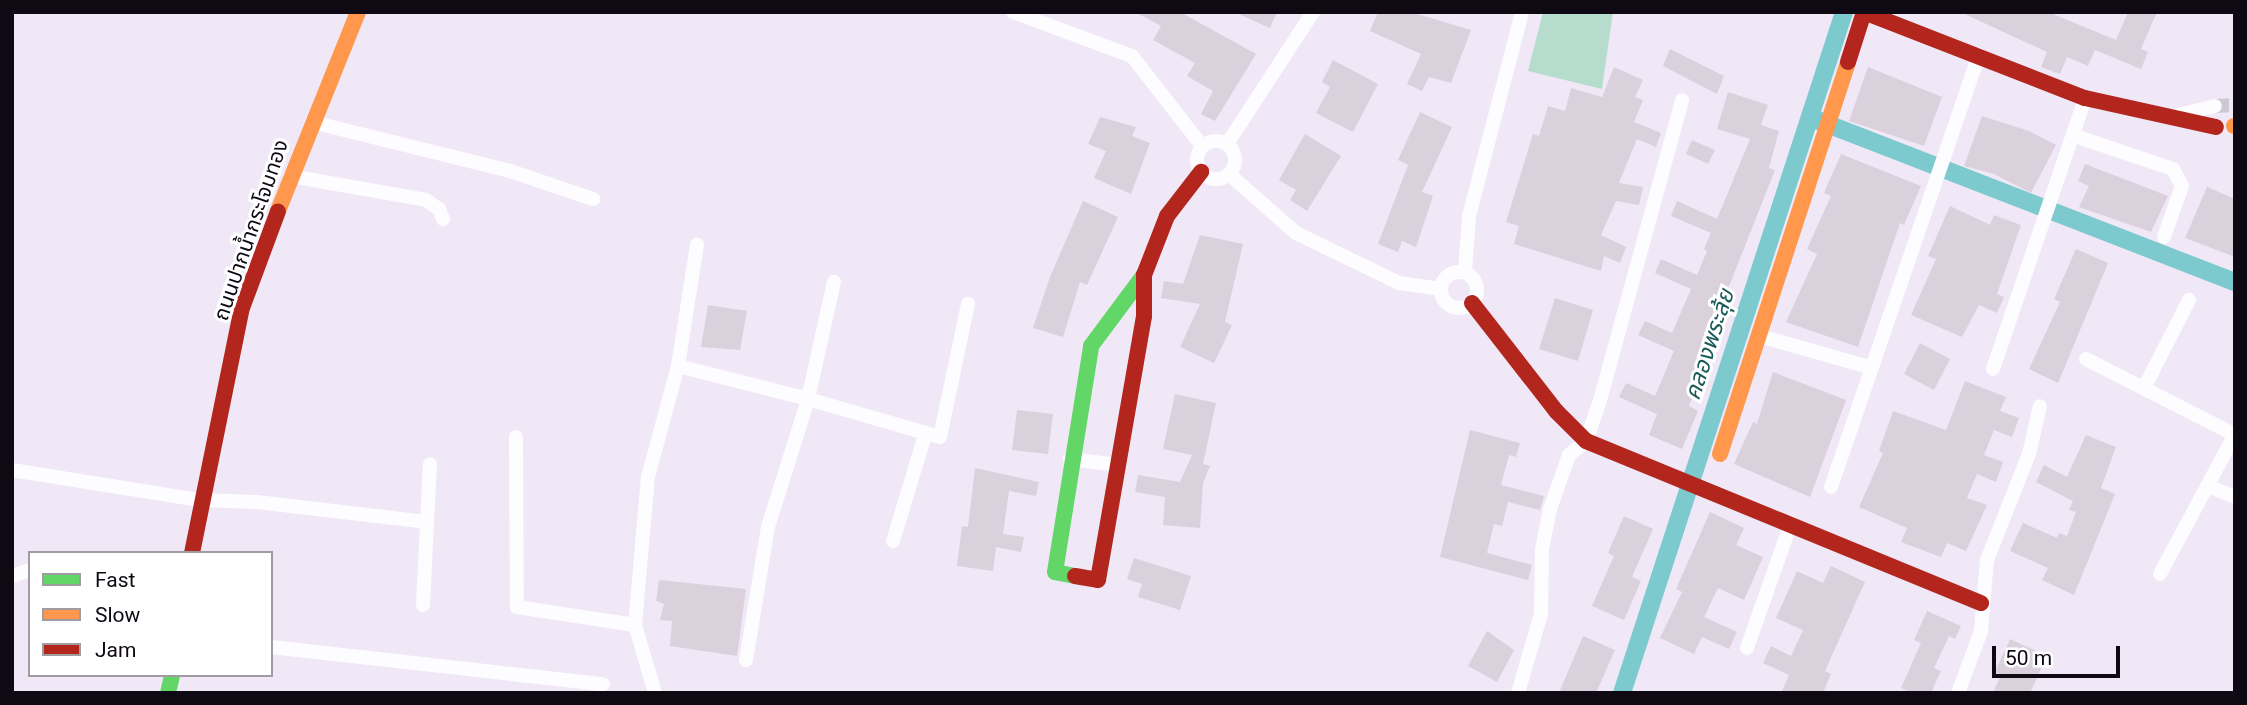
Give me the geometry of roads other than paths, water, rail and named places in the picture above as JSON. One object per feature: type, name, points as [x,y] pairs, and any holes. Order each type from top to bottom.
[{"type":"street","name":"ถนนปากน้ำกระโจมทอง","points":[[192,551],[200,500],[242,308],[290,176],[358,12]]},
{"type":"street","points":[[1013,12],[1132,56],[1202,146]]},
{"type":"street","points":[[1227,144],[1313,12]]},
{"type":"street","points":[[1441,289],[1449,306],[1461,308],[1472,303],[1477,286],[1465,272],[1469,216],[1522,12]]},
{"type":"street","points":[[1720,454],[1864,12],[2085,98],[2217,127]]},
{"type":"street","points":[[1831,487],[1979,55]]},
{"type":"street","points":[[1993,369],[2050,210],[2085,98]]},
{"type":"street","points":[[1518,693],[1541,614],[1542,549],[1550,509],[1569,455],[1586,441],[1682,100]]},
{"type":"street","points":[[2175,116],[2215,106]]},
{"type":"street","points":[[312,122],[510,171],[593,199]]},
{"type":"street","points":[[2075,136],[2173,169],[2182,186],[2164,237]]},
{"type":"street","points":[[1216,140],[1227,144],[1235,159],[1229,174],[1218,179],[1201,172],[1196,160],[1202,146],[1216,140]]},
{"type":"street","points":[[1144,275],[1144,316],[1098,580],[1055,572],[1070,459],[1091,346],[1144,275],[1167,216],[1201,172]]},
{"type":"street","points":[[1229,174],[1296,233],[1399,283],[1441,289]]},
{"type":"street","points":[[290,176],[426,200],[439,209],[443,219]]},
{"type":"street","points":[[655,693],[635,625],[648,477],[678,366],[697,244]]},
{"type":"street","points":[[1441,289],[1448,275],[1465,272]]},
{"type":"street","points":[[746,660],[768,527],[808,399],[834,282]]},
{"type":"street","points":[[2144,388],[2189,300]]},
{"type":"street","points":[[1472,303],[1556,411],[1586,441],[1791,523],[1980,603]]},
{"type":"street","points":[[678,366],[808,399],[925,435],[940,437],[968,304]]},
{"type":"street","points":[[1760,336],[1872,368]]},
{"type":"street","points":[[2086,359],[2235,434],[2160,574]]},
{"type":"street","points":[[1958,693],[1981,631],[1980,603],[1987,560],[2028,454],[2040,406]]},
{"type":"street","points":[[893,541],[925,435]]},
{"type":"street","points":[[516,437],[517,607],[635,625]]},
{"type":"street","points":[[1070,459],[1119,465]]},
{"type":"street","points":[[423,605],[430,464]]},
{"type":"street","points":[[12,470],[200,500],[257,502],[426,522]]},
{"type":"street","points":[[2207,486],[2235,497]]},
{"type":"street","points":[[1747,648],[1791,523]]},
{"type":"street","points":[[273,647],[603,684]]},
{"type":"waterway","name":"คลองพระลุ้ย","points":[[1622,693],[1844,12]]},
{"type":"waterway","points":[[1817,120],[2235,282]]},
{"type":"tunnel","points":[[2215,106],[2235,105]]}]
